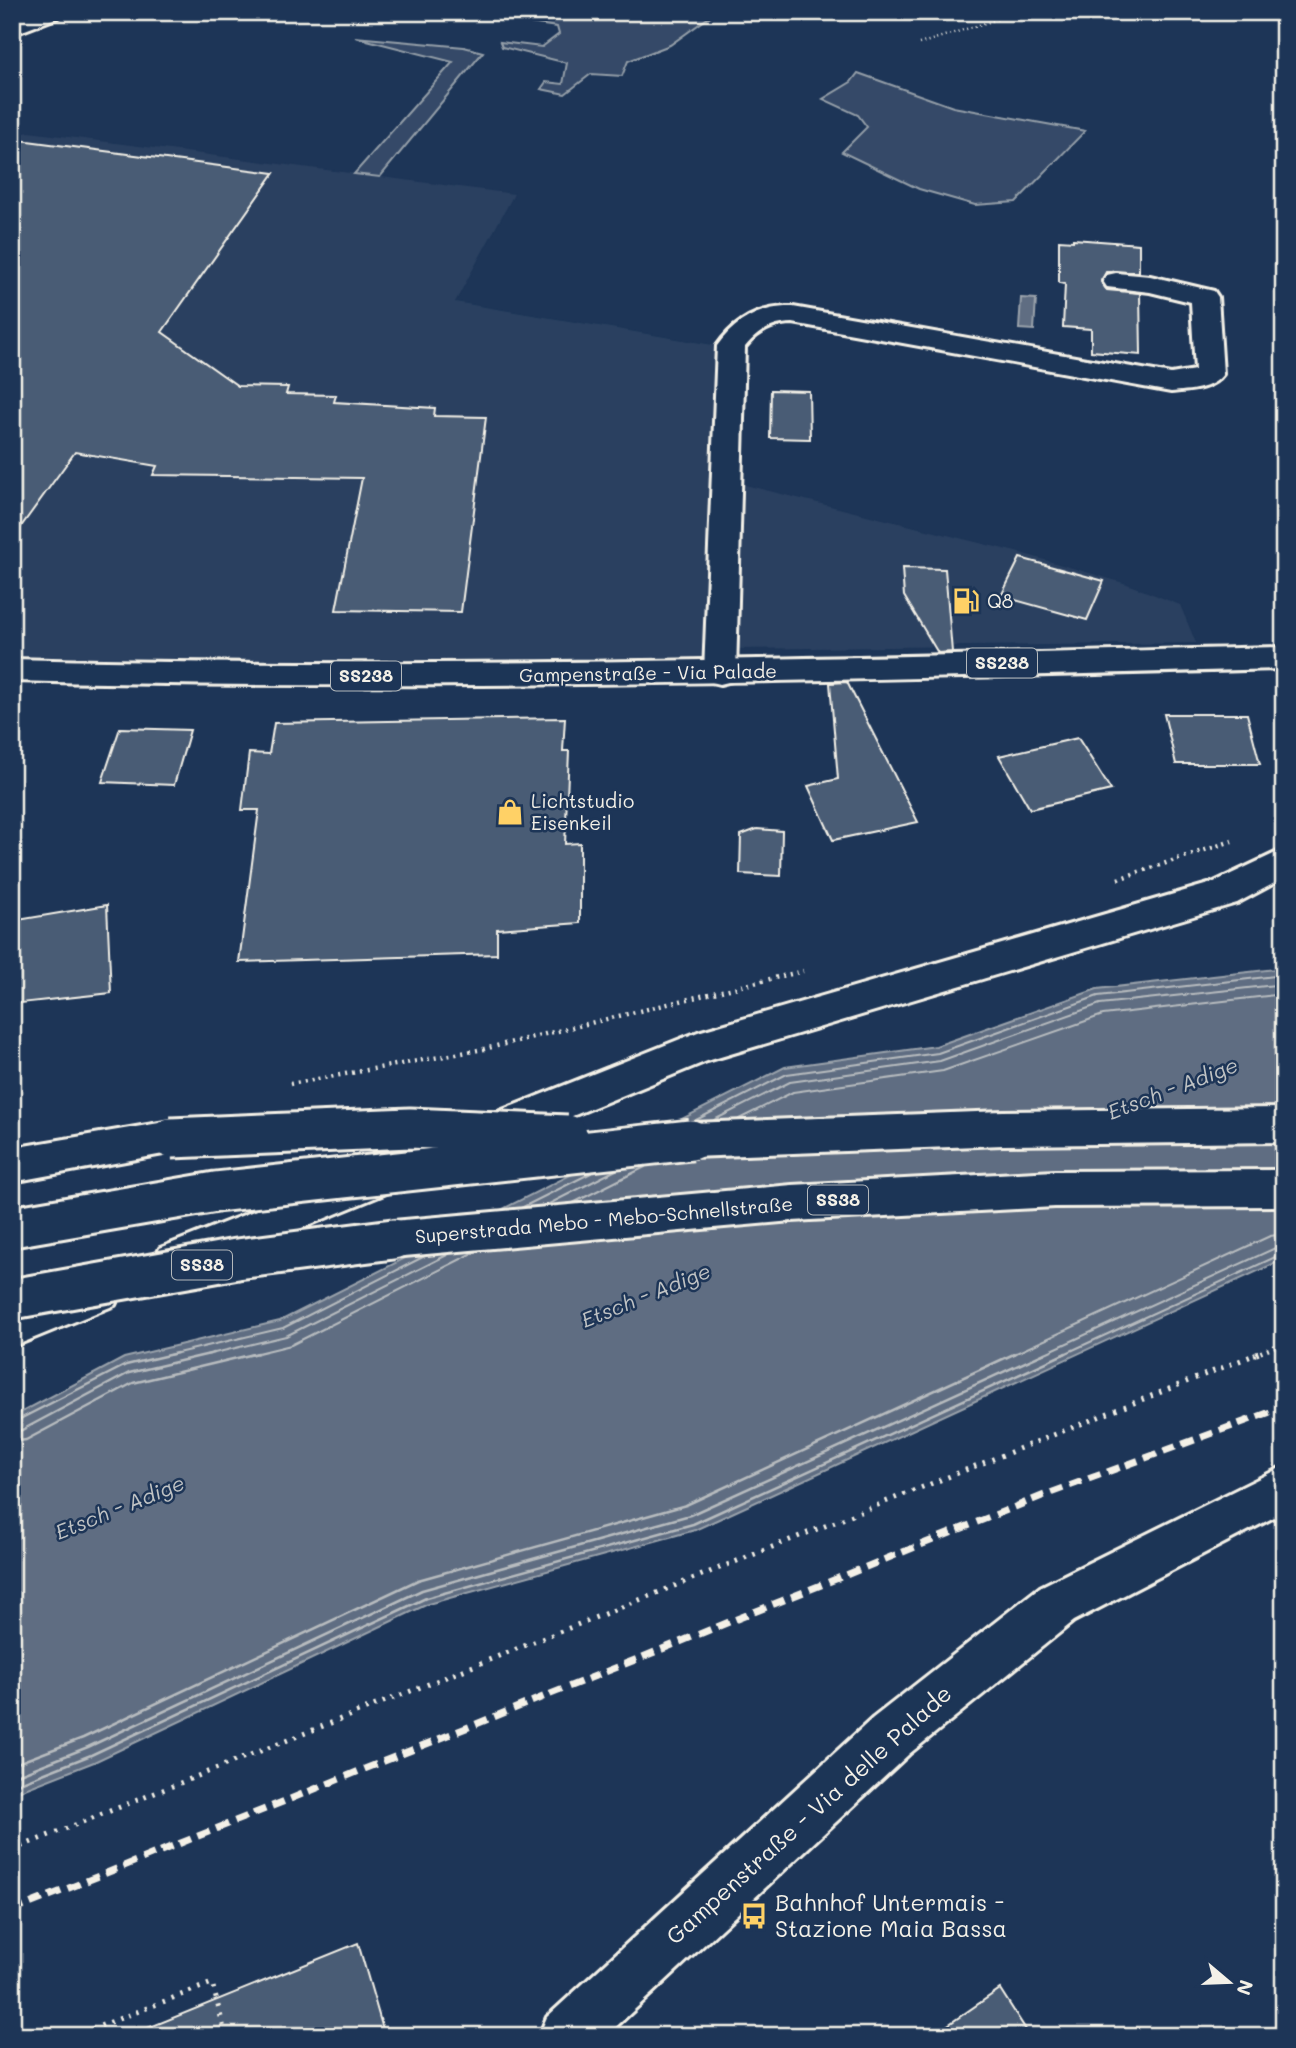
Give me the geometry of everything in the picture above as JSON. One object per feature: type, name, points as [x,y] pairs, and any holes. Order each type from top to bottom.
[{"type":"main road","points":[[12,28],[51,12]]},
{"type":"main road","points":[[720,673],[731,346],[737,337],[763,318],[785,314],[1171,383],[1194,381],[1209,374],[1211,363],[1204,297],[1150,284],[1116,281]]},
{"type":"main road","name":"Gampenstraße - Via Palade","points":[[12,670],[246,676],[720,673],[990,663],[1284,658]]},
{"type":"main road","points":[[12,1328],[698,1048],[1224,893],[1284,862]]},
{"type":"main road","points":[[12,1227],[216,1192],[691,1140],[1003,1128],[1284,1125]]},
{"type":"main road","points":[[12,1165],[172,1138],[410,1128],[691,1140]]},
{"type":"main road","name":"Superstrada Mebo - Mebo-Schnellstraße","points":[[12,1299],[237,1259],[393,1239],[792,1203],[1055,1189],[1284,1188]]},
{"type":"main road","name":"Gampenstraße - Via delle Palade","points":[[566,2036],[891,1735],[1057,1604],[1284,1488]]},
{"type":"path","points":[[919,44],[1020,12]]},
{"type":"path","points":[[1105,883],[1245,837]]},
{"type":"path","points":[[283,1085],[391,1070],[541,1039],[808,969]]},
{"type":"path","points":[[12,1850],[1284,1343]]},
{"type":"path","points":[[74,2036],[212,1983],[226,2036]]},
{"type":"shaded area","points":[[503,12],[716,12],[670,45],[628,61],[622,76],[591,74],[565,94],[541,89],[546,82],[563,84],[567,63],[502,47],[500,42],[542,47],[559,34],[557,27],[502,19]]},
{"type":"shaded area","points":[[355,37],[464,47],[483,52],[380,177],[354,174],[453,62]]},
{"type":"shaded area","points":[[858,73],[953,107],[1085,131],[1016,202],[975,205],[919,189],[842,152],[867,127],[858,115],[823,99],[851,82]]},
{"type":"shaded area","points":[[29,132],[514,194],[455,302],[749,351],[741,484],[1024,554],[1127,584],[1180,605],[1196,643],[737,649],[738,568],[734,673],[12,670],[12,136]]},
{"type":"water","points":[[1021,298],[1036,299],[1034,330],[1019,329]]},
{"type":"water","name":"Etsch - Adige","points":[[1284,968],[1284,1259],[695,1530],[428,1604],[94,1762],[12,1794],[12,1417],[124,1358],[280,1321],[785,1067],[936,1046],[1097,989]]},
{"type":"building","points":[[12,139],[274,173],[162,332],[238,386],[288,387],[286,394],[336,395],[334,402],[435,408],[434,416],[486,417],[461,612],[336,610],[362,478],[153,475],[157,466],[75,452],[12,539]]},
{"type":"building","points":[[1059,240],[1139,244],[1139,272],[1106,272],[1101,282],[1107,290],[1140,293],[1141,355],[1091,351],[1091,329],[1063,327],[1065,284],[1059,283]]},
{"type":"building","points":[[771,390],[809,391],[810,439],[770,438]]},
{"type":"building","points":[[1020,558],[1104,581],[1087,620],[1001,596]]},
{"type":"building","points":[[902,568],[945,569],[952,652],[938,653],[904,596]]},
{"type":"building","points":[[847,682],[918,822],[833,840],[808,786],[838,779],[830,683]]},
{"type":"building","points":[[1164,714],[1247,714],[1260,764],[1176,764]]},
{"type":"building","points":[[565,718],[563,751],[569,751],[565,844],[580,843],[580,923],[497,929],[497,954],[239,962],[259,810],[242,810],[249,753],[269,754],[274,723]]},
{"type":"building","points":[[120,728],[190,730],[174,785],[102,782]]},
{"type":"building","points":[[1078,738],[1111,790],[1030,809],[999,756]]},
{"type":"building","points":[[757,829],[782,831],[781,876],[740,874],[741,835]]},
{"type":"building","points":[[107,905],[111,993],[12,1004],[12,921]]},
{"type":"building","points":[[358,1943],[385,2036],[133,2034]]},
{"type":"building","points":[[1000,1989],[1030,2036],[932,2036]]},
{"type":"railway","points":[[12,1911],[1042,1496],[1284,1407]]},
{"type":"place","name":"Q8","points":[[966,601]]},
{"type":"place","name":"Lichtstudio Eisenkeil","points":[[510,812]]},
{"type":"place","name":"Bahnhof Untermais - Stazione Maia Bassa","points":[[754,1916]]}]
